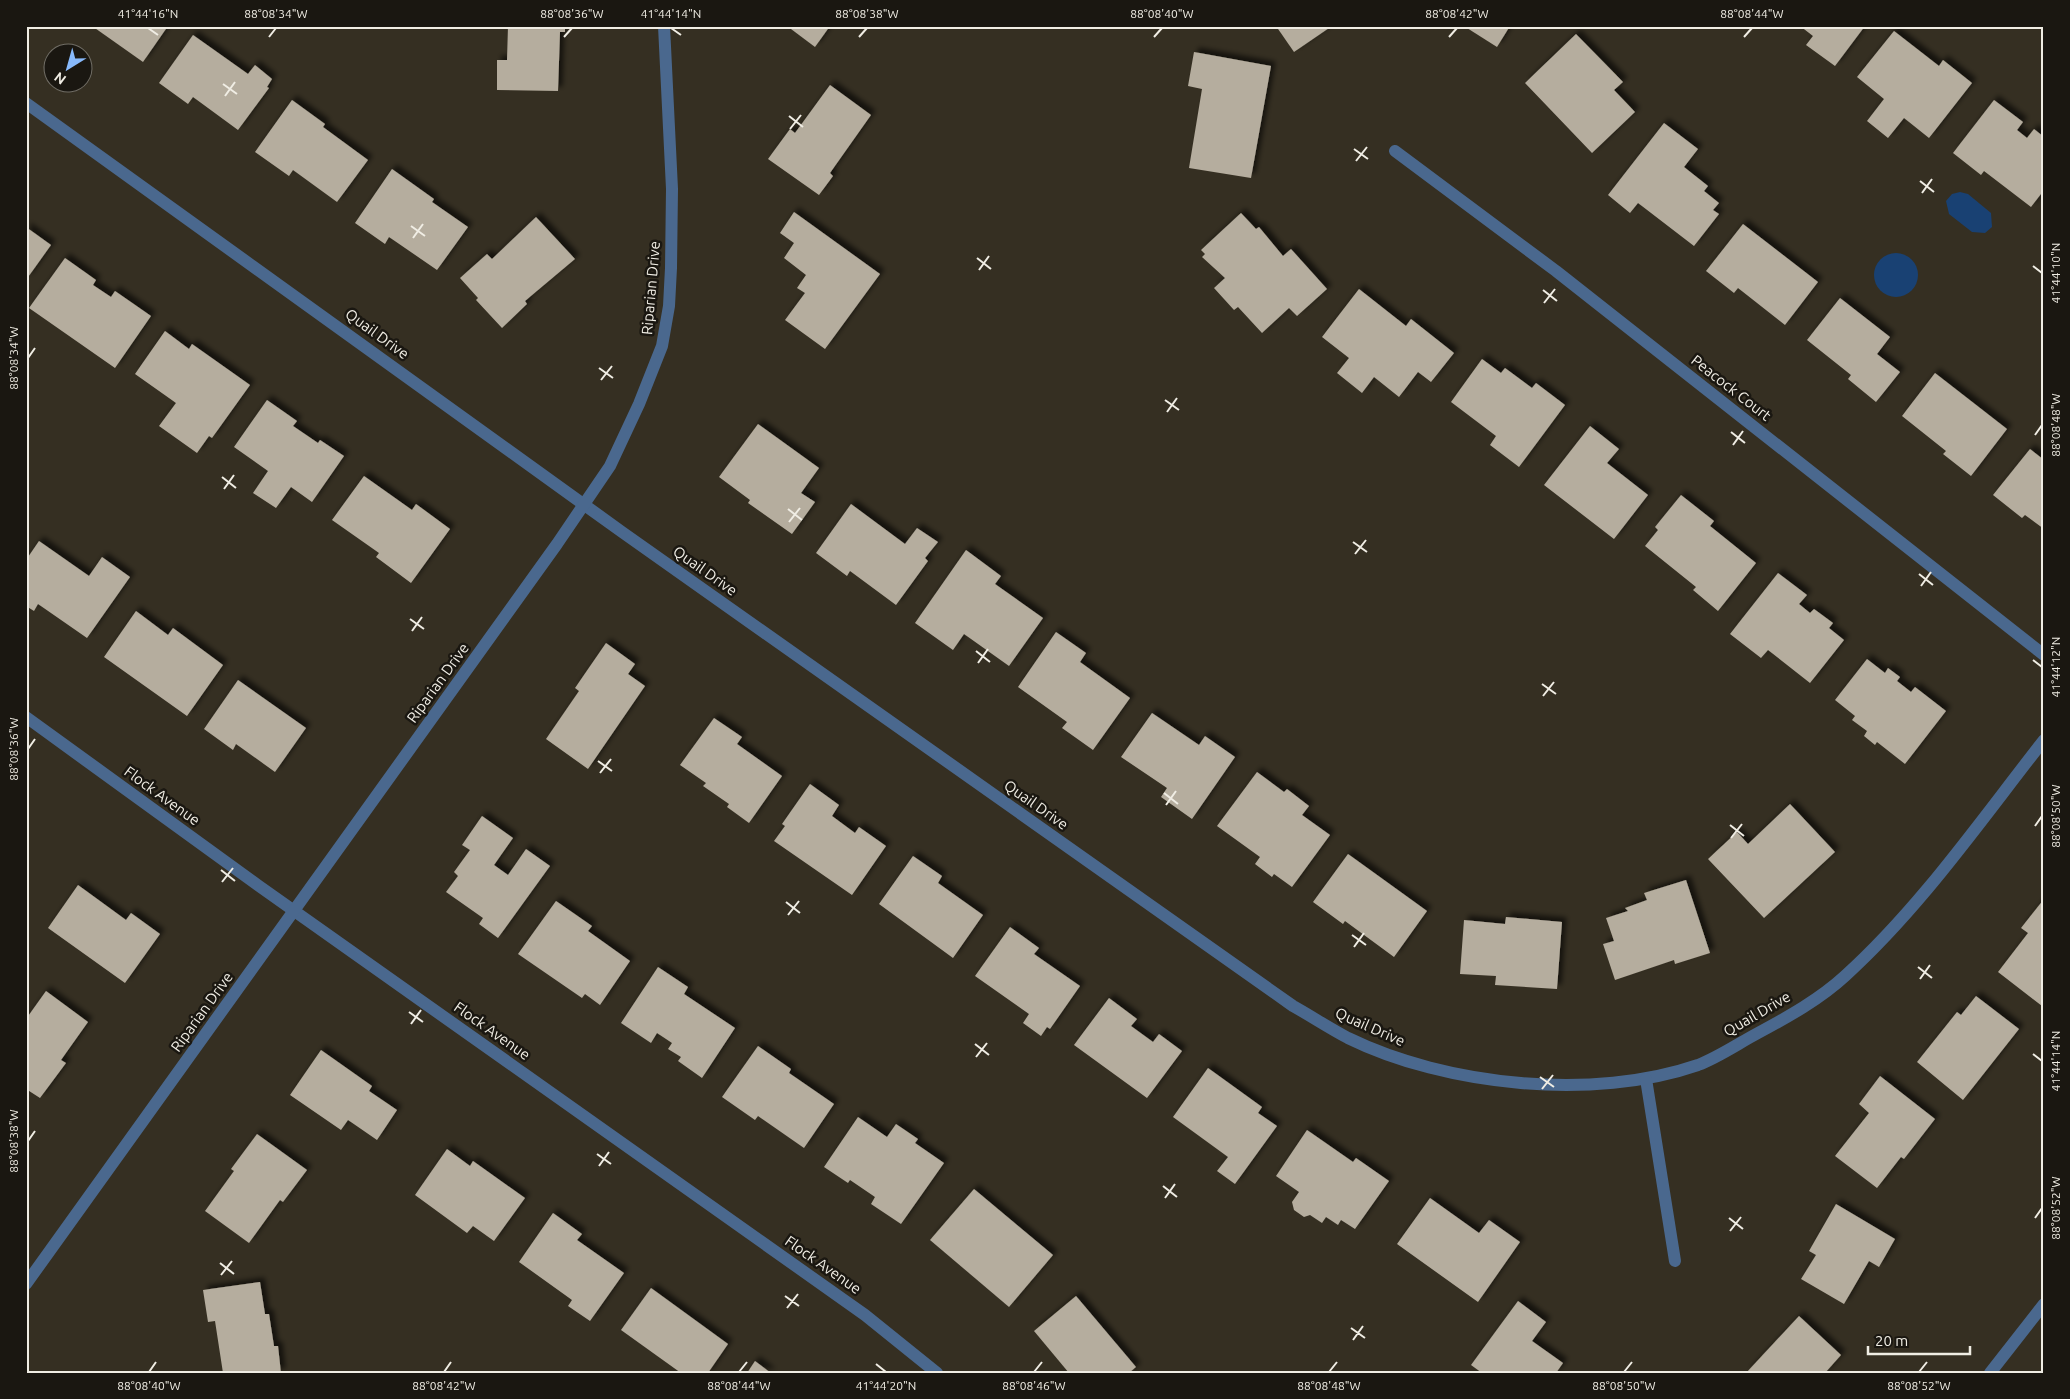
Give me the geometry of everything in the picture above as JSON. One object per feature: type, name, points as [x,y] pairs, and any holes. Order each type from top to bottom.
[{"type":"street","name":"Riparian Drive","points":[[26,1284],[585,506],[610,466],[639,404],[662,346],[669,306],[672,190],[664,26]]},
{"type":"street","name":"Quail Drive","points":[[26,103],[585,506],[1293,1006],[1349,1038],[1404,1060],[1467,1075],[1551,1085],[1607,1084],[1646,1079],[1700,1064],[1788,1017],[1843,978],[1878,945],[1913,906],[2044,740]]},
{"type":"street","name":"Peacock Court","points":[[1395,151],[1556,271],[2044,655]]},
{"type":"street","name":"Flock Avenue","points":[[26,717],[295,911],[857,1309],[938,1373]]},
{"type":"street","points":[[1646,1079],[1675,1261]]},
{"type":"street","points":[[1990,1373],[2044,1304]]},
{"type":"water","points":[[1960,192],[1968,194],[1991,213],[1992,227],[1985,233],[1972,232],[1949,214],[1946,201],[1952,194]]},
{"type":"water","points":[[1896,253],[1908,257],[1914,263],[1918,275],[1914,287],[1908,293],[1896,297],[1884,293],[1878,287],[1874,275],[1878,263],[1884,257]]},
{"type":"building","points":[[92,26],[168,26],[143,62]]},
{"type":"building","points":[[508,26],[565,26],[565,32],[560,32],[558,91],[497,90],[497,60],[507,60]]},
{"type":"building","points":[[787,26],[830,26],[815,47]]},
{"type":"building","points":[[1276,26],[1332,26],[1294,52]]},
{"type":"building","points":[[1468,26],[1510,26],[1497,47],[1467,28]]},
{"type":"building","points":[[1800,26],[1865,26],[1835,66],[1806,45],[1813,36]]},
{"type":"building","points":[[1894,31],[1939,66],[1943,60],[1972,83],[1929,138],[1904,118],[1888,138],[1867,121],[1884,99],[1857,77]]},
{"type":"building","points":[[1576,34],[1623,82],[1614,90],[1635,112],[1592,153],[1525,83]]},
{"type":"building","points":[[193,35],[248,74],[255,65],[272,79],[267,87],[269,88],[238,130],[193,97],[188,104],[159,83]]},
{"type":"building","points":[[1194,52],[1271,66],[1251,178],[1189,168],[1202,89],[1188,86]]},
{"type":"building","points":[[830,85],[871,115],[830,173],[833,176],[819,195],[768,159],[790,129],[795,133]]},
{"type":"building","points":[[292,100],[325,124],[323,127],[368,160],[337,202],[293,170],[289,176],[255,152]]},
{"type":"building","points":[[1994,100],[2023,122],[2017,130],[2027,138],[2034,129],[2044,137],[2044,190],[2031,207],[1984,171],[1981,175],[1953,153]]},
{"type":"building","points":[[1664,123],[1698,149],[1684,167],[1708,186],[1704,191],[1719,203],[1713,210],[1719,214],[1694,246],[1638,203],[1630,213],[1608,195]]},
{"type":"building","points":[[392,169],[434,199],[432,202],[468,227],[437,270],[389,237],[385,244],[355,223]]},
{"type":"building","points":[[794,212],[880,274],[825,349],[785,320],[805,293],[797,288],[806,275],[784,258],[794,243],[780,233]]},
{"type":"building","points":[[1241,213],[1256,229],[1259,227],[1283,256],[1291,249],[1327,289],[1297,316],[1289,308],[1262,333],[1238,307],[1234,310],[1214,288],[1225,278],[1202,257],[1205,254],[1201,250]]},
{"type":"building","points":[[536,217],[575,259],[525,301],[527,304],[502,328],[476,300],[478,298],[460,278],[487,254],[492,259]]},
{"type":"building","points":[[1743,224],[1818,282],[1785,325],[1738,288],[1734,293],[1706,271]]},
{"type":"building","points":[[26,227],[51,245],[26,280]]},
{"type":"building","points":[[65,258],[96,280],[93,285],[111,297],[115,291],[151,316],[115,368],[29,308]]},
{"type":"building","points":[[1359,289],[1406,326],[1411,319],[1454,353],[1431,382],[1418,372],[1399,397],[1374,377],[1362,393],[1337,373],[1349,358],[1322,337]]},
{"type":"building","points":[[1840,298],[1890,337],[1877,354],[1900,372],[1876,402],[1848,379],[1851,375],[1807,340]]},
{"type":"building","points":[[165,331],[189,349],[192,344],[250,385],[212,438],[209,436],[197,453],[159,426],[176,403],[135,374]]},
{"type":"building","points":[[1482,359],[1501,373],[1505,368],[1532,388],[1536,383],[1565,405],[1519,467],[1490,445],[1496,436],[1451,402]]},
{"type":"building","points":[[1935,373],[2007,429],[1971,476],[1943,454],[1946,451],[1902,416]]},
{"type":"building","points":[[267,400],[297,421],[293,426],[318,443],[320,440],[344,456],[312,502],[291,487],[276,508],[253,493],[268,471],[234,447]]},
{"type":"building","points":[[758,424],[819,468],[801,493],[815,502],[792,534],[748,503],[750,500],[719,477]]},
{"type":"building","points":[[1590,426],[1619,449],[1607,463],[1648,495],[1614,539],[1544,485]]},
{"type":"building","points":[[2030,449],[2044,460],[2044,529],[2025,515],[2022,518],[1993,495]]},
{"type":"building","points":[[364,476],[412,510],[416,504],[450,529],[411,583],[376,557],[379,553],[332,520]]},
{"type":"building","points":[[1681,495],[1714,521],[1710,526],[1756,563],[1718,611],[1693,590],[1696,587],[1645,546],[1658,530],[1655,527]]},
{"type":"building","points":[[851,504],[905,544],[917,528],[938,542],[925,558],[928,561],[896,605],[850,571],[847,576],[816,553]]},
{"type":"building","points":[[39,541],[89,576],[102,557],[130,577],[87,638],[38,604],[34,611],[26,606],[26,560]]},
{"type":"building","points":[[966,550],[1001,576],[995,584],[1043,618],[1009,666],[964,634],[953,650],[915,623]]},
{"type":"building","points":[[1778,573],[1807,595],[1799,604],[1810,613],[1814,609],[1833,623],[1829,628],[1844,640],[1810,683],[1768,650],[1761,658],[1730,634]]},
{"type":"building","points":[[136,611],[168,635],[173,628],[223,665],[187,716],[104,657]]},
{"type":"building","points":[[1056,632],[1086,653],[1080,662],[1130,698],[1093,750],[1062,728],[1067,722],[1018,687]]},
{"type":"building","points":[[606,643],[635,664],[628,674],[645,686],[588,769],[546,739],[579,691],[575,688]]},
{"type":"building","points":[[1867,659],[1885,673],[1888,668],[1900,677],[1897,681],[1911,692],[1915,687],[1946,711],[1905,764],[1877,742],[1875,745],[1864,736],[1867,731],[1852,720],[1855,716],[1835,700]]},
{"type":"building","points":[[238,680],[306,728],[275,772],[236,744],[233,750],[204,729]]},
{"type":"building","points":[[1152,713],[1199,745],[1205,736],[1235,757],[1192,819],[1161,797],[1167,788],[1121,757]]},
{"type":"building","points":[[714,718],[742,737],[737,744],[782,776],[749,823],[727,807],[729,804],[703,786],[706,783],[680,765]]},
{"type":"building","points":[[1257,772],[1284,792],[1287,789],[1309,806],[1302,815],[1330,835],[1292,887],[1274,874],[1272,877],[1255,864],[1260,857],[1217,826]]},
{"type":"building","points":[[810,784],[839,805],[832,816],[855,833],[859,827],[886,846],[852,895],[774,841],[785,826],[782,824]]},
{"type":"building","points":[[1790,804],[1835,852],[1764,918],[1708,859],[1737,832],[1748,844]]},
{"type":"building","points":[[482,816],[513,838],[494,865],[508,875],[526,849],[550,866],[498,938],[479,924],[483,918],[446,892],[458,876],[454,872],[470,850],[462,845]]},
{"type":"building","points":[[1348,854],[1427,911],[1394,957],[1345,921],[1343,924],[1313,902]]},
{"type":"building","points":[[913,856],[942,876],[938,883],[983,915],[953,958],[879,904]]},
{"type":"building","points":[[1686,880],[1710,953],[1675,964],[1674,960],[1615,980],[1603,944],[1614,941],[1606,918],[1628,911],[1625,908],[1647,900],[1644,893]]},
{"type":"building","points":[[78,885],[126,920],[131,913],[160,934],[125,983],[48,928]]},
{"type":"building","points":[[2044,899],[2044,1004],[2042,1006],[1998,972],[2028,933],[2021,928]]},
{"type":"building","points":[[556,901],[592,926],[588,931],[630,961],[600,1005],[585,994],[582,998],[518,954]]},
{"type":"building","points":[[1506,917],[1562,922],[1557,989],[1495,985],[1496,976],[1460,974],[1464,920],[1505,924]]},
{"type":"building","points":[[1010,927],[1039,948],[1034,954],[1080,986],[1050,1029],[1047,1027],[1041,1036],[1023,1023],[1029,1014],[975,976]]},
{"type":"building","points":[[658,967],[688,987],[684,994],[735,1028],[702,1078],[678,1061],[681,1057],[668,1049],[672,1043],[657,1033],[651,1043],[621,1023]]},
{"type":"building","points":[[46,991],[88,1022],[61,1060],[66,1063],[40,1098],[26,1089],[26,1019]]},
{"type":"building","points":[[1976,996],[2019,1029],[1963,1100],[1917,1062],[1957,1012],[1961,1015]]},
{"type":"building","points":[[1109,998],[1137,1019],[1131,1026],[1153,1042],[1159,1034],[1182,1051],[1147,1098],[1074,1045]]},
{"type":"building","points":[[758,1046],[791,1069],[789,1073],[834,1104],[804,1148],[758,1116],[755,1120],[722,1097]]},
{"type":"building","points":[[321,1050],[372,1086],[369,1091],[397,1110],[377,1140],[348,1120],[341,1130],[290,1095]]},
{"type":"building","points":[[1208,1068],[1262,1107],[1258,1113],[1277,1126],[1235,1184],[1217,1171],[1228,1157],[1173,1117]]},
{"type":"building","points":[[1880,1076],[1935,1119],[1904,1159],[1901,1157],[1877,1188],[1835,1156],[1869,1113],[1859,1104]]},
{"type":"building","points":[[858,1117],[887,1137],[896,1124],[918,1139],[915,1143],[944,1163],[901,1224],[871,1204],[875,1197],[850,1180],[848,1183],[824,1167]]},
{"type":"building","points":[[1307,1130],[1353,1162],[1356,1158],[1389,1181],[1355,1229],[1341,1220],[1338,1225],[1326,1217],[1322,1223],[1310,1215],[1304,1217],[1294,1210],[1292,1202],[1299,1192],[1276,1176]]},
{"type":"building","points":[[257,1134],[307,1170],[283,1202],[280,1200],[249,1243],[205,1211],[234,1171],[231,1169]]},
{"type":"building","points":[[447,1149],[470,1166],[473,1161],[525,1198],[494,1241],[473,1226],[467,1233],[415,1195]]},
{"type":"building","points":[[974,1189],[1053,1255],[1009,1307],[930,1240]]},
{"type":"building","points":[[1430,1198],[1479,1233],[1489,1220],[1520,1242],[1478,1302],[1397,1244]]},
{"type":"building","points":[[1836,1204],[1895,1239],[1879,1267],[1869,1261],[1844,1304],[1801,1279],[1816,1255],[1809,1251]]},
{"type":"building","points":[[553,1213],[582,1234],[577,1240],[624,1273],[590,1321],[568,1306],[572,1300],[519,1262]]},
{"type":"building","points":[[260,1282],[265,1314],[269,1314],[274,1346],[278,1346],[281,1373],[223,1373],[215,1321],[208,1322],[203,1290]]},
{"type":"building","points":[[651,1288],[728,1344],[708,1373],[681,1373],[621,1330]]},
{"type":"building","points":[[1076,1296],[1136,1367],[1129,1373],[1069,1373],[1034,1331]]},
{"type":"building","points":[[1518,1301],[1546,1322],[1532,1341],[1563,1363],[1556,1373],[1482,1373],[1471,1365]]},
{"type":"building","points":[[1799,1316],[1841,1355],[1825,1373],[1746,1373]]},
{"type":"building","points":[[755,1361],[771,1373],[747,1373]]}]
